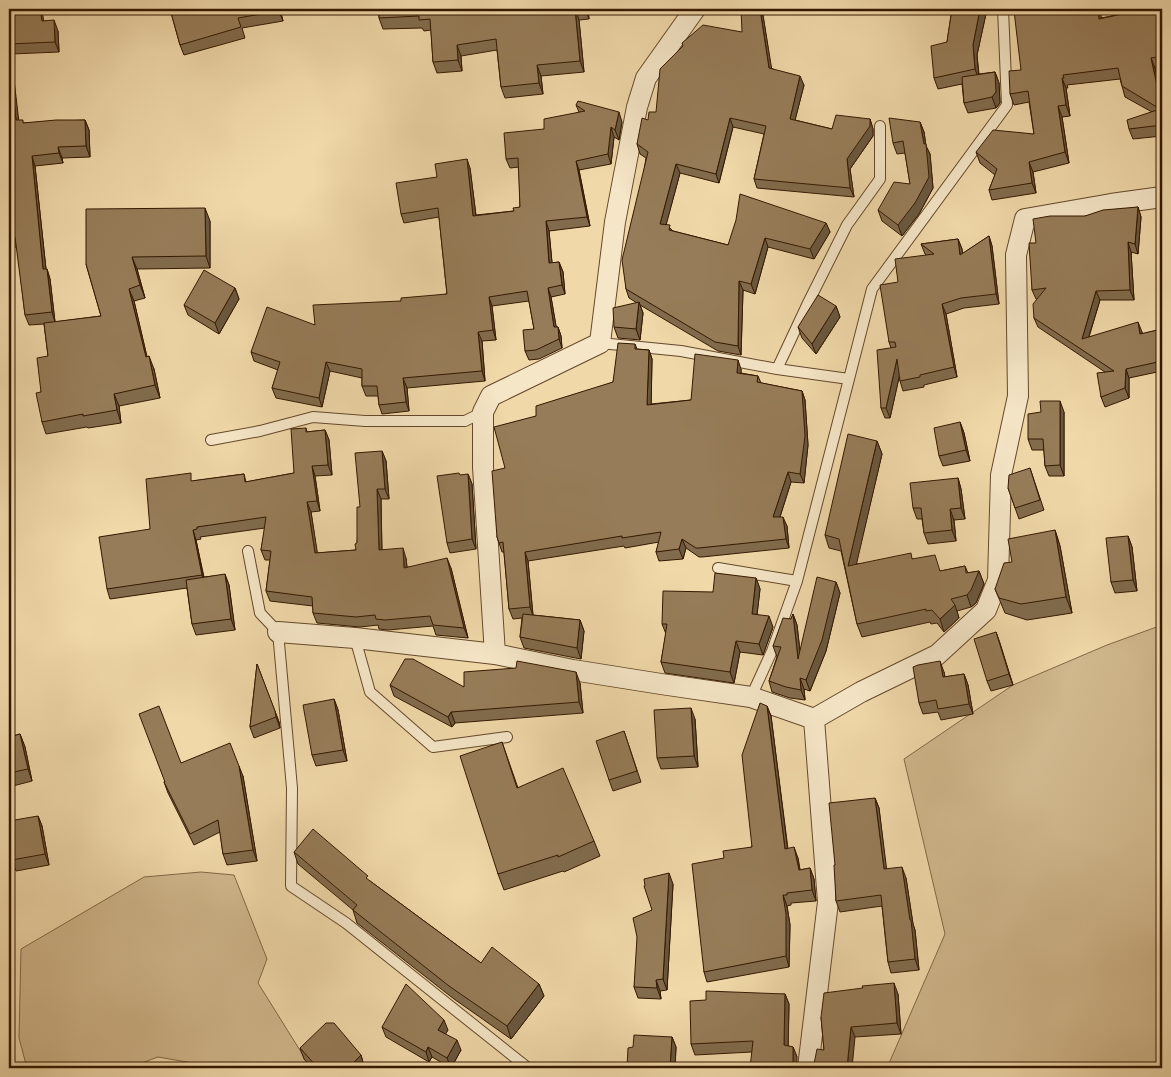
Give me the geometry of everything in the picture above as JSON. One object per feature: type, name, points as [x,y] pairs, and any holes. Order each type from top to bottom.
[{"type":"street","points":[[495,654],[483,467],[484,412],[491,396],[600,343],[615,222],[637,107],[646,78],[695,9]]},
{"type":"street","points":[[278,632],[355,638],[495,654],[573,670],[750,697],[814,718],[861,692],[937,655],[986,610],[998,580],[1001,475],[1018,396],[1016,255],[1025,219],[1162,197]]},
{"type":"street","points":[[808,1068],[828,902],[814,718]]},
{"type":"lane","points":[[750,697],[772,651],[797,581],[872,289],[1007,105],[1003,9]]},
{"type":"lane","points":[[777,369],[806,304],[847,225],[880,179],[880,126]]},
{"type":"lane","points":[[600,343],[681,351],[777,369],[849,379]]},
{"type":"lane","points":[[211,440],[260,431],[313,417],[365,421],[465,421],[484,412]]},
{"type":"lane","points":[[248,551],[260,613],[278,632],[292,788],[291,886],[346,923],[528,1068]]},
{"type":"lane","points":[[718,568],[797,581]]},
{"type":"lane","points":[[355,638],[370,692],[433,747],[506,737]]},
{"type":"shaded area","points":[[1162,625],[1162,1068],[887,1068],[945,934],[904,759],[1013,685],[1107,645]]},
{"type":"shaded area","points":[[201,872],[234,875],[267,959],[258,983],[311,1068],[221,1068],[158,1057],[128,1068],[27,1068],[19,1038],[21,949],[144,877]]},
{"type":"building","points":[[9,9],[40,9],[42,21],[54,20],[55,42],[9,44]]},
{"type":"building","points":[[170,9],[278,9],[279,11],[238,18],[241,27],[180,45]]},
{"type":"building","points":[[379,9],[575,9],[580,61],[537,65],[539,83],[501,87],[496,39],[457,45],[458,60],[433,62],[430,19],[419,20],[419,16],[379,18]]},
{"type":"building","points":[[741,9],[760,9],[769,68],[800,76],[790,119],[832,129],[836,115],[870,119],[870,126],[847,159],[850,188],[754,179],[766,126],[730,118],[716,174],[676,164],[660,224],[670,225],[669,230],[728,245],[736,220],[740,194],[826,223],[810,249],[765,238],[751,284],[739,281],[738,346],[715,342],[626,289],[622,260],[648,152],[637,144],[642,118],[648,120],[649,112],[656,112],[660,69],[683,46],[682,43],[703,25],[742,32]]},
{"type":"building","points":[[952,9],[980,9],[973,45],[975,69],[934,78],[931,46],[947,42]]},
{"type":"building","points":[[1098,9],[1099,19],[1146,9],[1148,14],[1161,12],[1162,32],[1159,32],[1162,56],[1151,58],[1162,108],[1162,125],[1129,129],[1127,120],[1160,109],[1122,86],[1118,68],[1063,75],[1066,105],[1058,106],[1065,152],[1029,162],[1032,183],[989,190],[997,169],[976,152],[993,130],[1034,134],[1028,91],[1010,94],[1009,71],[1021,70],[1014,11]]},
{"type":"building","points":[[9,59],[16,120],[23,120],[23,123],[85,120],[86,146],[58,147],[59,153],[32,156],[43,269],[47,269],[52,312],[25,315],[15,237],[9,237]]},
{"type":"building","points":[[995,72],[996,92],[992,97],[964,103],[962,77]]},
{"type":"building","points":[[578,101],[619,112],[615,130],[611,127],[608,154],[576,161],[587,217],[546,221],[549,263],[559,262],[562,285],[548,288],[554,327],[558,327],[559,339],[536,350],[525,351],[523,330],[534,329],[527,291],[489,297],[493,330],[478,332],[482,371],[403,378],[406,402],[379,405],[377,386],[362,386],[362,369],[326,362],[319,398],[272,388],[280,362],[251,352],[267,307],[315,325],[313,305],[401,301],[401,298],[447,294],[438,208],[401,214],[396,183],[437,177],[435,164],[467,159],[473,216],[514,211],[513,208],[520,207],[518,158],[506,159],[504,133],[544,129],[544,119],[585,111],[576,105]]},
{"type":"building","points":[[889,118],[920,122],[924,144],[926,144],[929,177],[915,203],[898,225],[878,210],[894,182],[910,184],[903,141],[893,143]]},
{"type":"building","points":[[1138,207],[1135,244],[1128,242],[1130,290],[1096,291],[1082,339],[1138,322],[1140,334],[1162,329],[1162,361],[1126,369],[1125,388],[1101,397],[1097,373],[1114,371],[1034,318],[1033,304],[1046,288],[1032,290],[1029,243],[1036,243],[1033,219],[1050,216],[1085,216],[1103,210]]},
{"type":"building","points":[[205,208],[206,256],[132,257],[140,285],[129,289],[146,357],[149,356],[155,385],[114,394],[117,410],[42,422],[36,393],[41,392],[37,358],[48,356],[44,323],[101,316],[86,264],[86,209]]},
{"type":"building","points":[[1162,234],[1162,246],[1157,235]]},
{"type":"building","points":[[989,236],[996,294],[961,298],[942,304],[954,367],[900,381],[897,359],[886,408],[881,408],[877,350],[896,347],[895,342],[889,342],[880,285],[898,282],[895,259],[934,254],[921,244],[958,239],[960,255]]},
{"type":"building","points":[[204,270],[235,288],[215,323],[184,305]]},
{"type":"building","points":[[818,295],[836,306],[812,344],[798,327]]},
{"type":"building","points":[[639,302],[636,329],[614,327],[613,308]]},
{"type":"building","points":[[618,343],[635,344],[635,349],[649,350],[647,405],[691,400],[695,354],[738,360],[737,373],[758,376],[757,382],[802,391],[805,436],[800,474],[788,472],[773,517],[783,517],[786,539],[696,548],[682,539],[679,549],[656,552],[661,532],[622,538],[622,536],[525,552],[530,607],[509,609],[503,542],[499,543],[497,537],[492,471],[505,468],[494,427],[536,416],[536,406],[613,382]]},
{"type":"building","points":[[1040,401],[1060,401],[1060,465],[1045,466],[1043,439],[1028,439],[1028,414],[1041,412]]},
{"type":"building","points":[[960,422],[966,450],[939,456],[934,428]]},
{"type":"building","points":[[306,428],[306,432],[325,430],[328,465],[312,466],[317,501],[307,502],[315,553],[356,550],[357,507],[360,507],[355,453],[382,451],[385,489],[377,489],[379,550],[403,548],[404,568],[447,558],[464,628],[433,625],[430,616],[385,620],[376,619],[375,615],[356,617],[313,613],[312,597],[266,591],[271,551],[261,550],[266,517],[197,527],[197,529],[193,530],[202,575],[107,589],[99,537],[150,529],[146,479],[191,473],[191,481],[244,474],[245,482],[294,473],[291,429]]},
{"type":"building","points":[[848,434],[877,441],[848,566],[911,553],[912,559],[935,555],[940,571],[965,566],[966,573],[979,571],[967,595],[951,599],[955,605],[940,619],[932,610],[926,611],[926,609],[857,624],[839,539],[825,535]]},
{"type":"building","points":[[1030,468],[1040,500],[1015,508],[1008,488],[1009,475]]},
{"type":"building","points":[[459,473],[460,475],[468,474],[472,539],[447,543],[437,476]]},
{"type":"building","points":[[958,478],[961,508],[950,509],[952,530],[924,533],[921,508],[913,508],[910,483]]},
{"type":"building","points":[[1055,530],[1066,597],[1021,604],[999,598],[995,589],[1004,563],[1012,562],[1008,539]]},
{"type":"building","points":[[1128,536],[1133,580],[1111,582],[1106,538]]},
{"type":"building","points":[[715,573],[756,578],[752,614],[769,616],[759,644],[736,641],[730,672],[661,662],[667,624],[662,624],[663,591],[713,592]]},
{"type":"building","points":[[225,574],[231,619],[192,624],[186,580]]},
{"type":"building","points":[[817,577],[836,582],[822,640],[806,680],[800,678],[801,690],[769,681],[781,647],[773,646],[783,618],[791,619],[793,614],[798,659]]},
{"type":"building","points":[[523,614],[580,620],[577,648],[520,637]]},
{"type":"building","points":[[996,632],[1009,674],[987,681],[974,639]]},
{"type":"building","points":[[405,659],[413,659],[464,687],[464,672],[516,668],[517,661],[576,672],[579,702],[451,712],[448,717],[390,685]]},
{"type":"building","points":[[940,661],[943,677],[964,674],[969,704],[938,709],[936,700],[919,703],[913,667]]},
{"type":"building","points":[[257,664],[276,717],[250,727]]},
{"type":"building","points":[[334,699],[343,750],[312,755],[303,705]]},
{"type":"building","points":[[760,703],[767,706],[785,849],[794,847],[799,870],[810,868],[812,890],[783,895],[786,914],[786,956],[704,972],[692,864],[724,858],[723,851],[752,847],[742,755]]},
{"type":"building","points":[[159,706],[181,763],[230,743],[239,766],[253,850],[223,854],[218,820],[190,834],[164,782],[139,714]]},
{"type":"building","points":[[691,708],[694,756],[657,758],[654,710]]},
{"type":"building","points":[[624,731],[637,771],[609,780],[596,741]]},
{"type":"building","points":[[20,734],[28,769],[9,773],[9,737]]},
{"type":"building","points":[[502,742],[517,788],[563,768],[594,841],[558,857],[558,855],[498,874],[460,756]]},
{"type":"building","points":[[875,798],[884,869],[902,867],[915,959],[888,962],[881,895],[836,901],[835,865],[829,803]]},
{"type":"building","points":[[38,816],[45,854],[12,860],[9,843],[9,821]]},
{"type":"building","points":[[313,829],[368,876],[366,878],[481,963],[492,947],[539,984],[507,1026],[449,986],[353,910],[357,905],[294,852]]},
{"type":"building","points":[[669,873],[663,979],[656,980],[657,988],[634,987],[637,937],[633,918],[652,910],[644,886],[644,879]]},
{"type":"building","points":[[894,983],[897,1023],[851,1027],[847,1068],[809,1068],[814,1064],[817,1049],[824,1050],[821,1017],[824,993],[863,988],[862,986]]},
{"type":"building","points":[[406,984],[444,1020],[438,1030],[457,1040],[447,1058],[428,1047],[426,1052],[382,1027]]},
{"type":"building","points":[[706,991],[785,994],[784,1045],[793,1047],[793,1062],[797,1067],[801,1068],[750,1068],[753,1041],[691,1044],[690,1001],[706,1000]]},
{"type":"building","points":[[326,1023],[334,1023],[361,1055],[348,1068],[318,1068],[300,1048]]},
{"type":"building","points":[[634,1035],[672,1037],[670,1068],[627,1066],[628,1048],[633,1047]]}]
